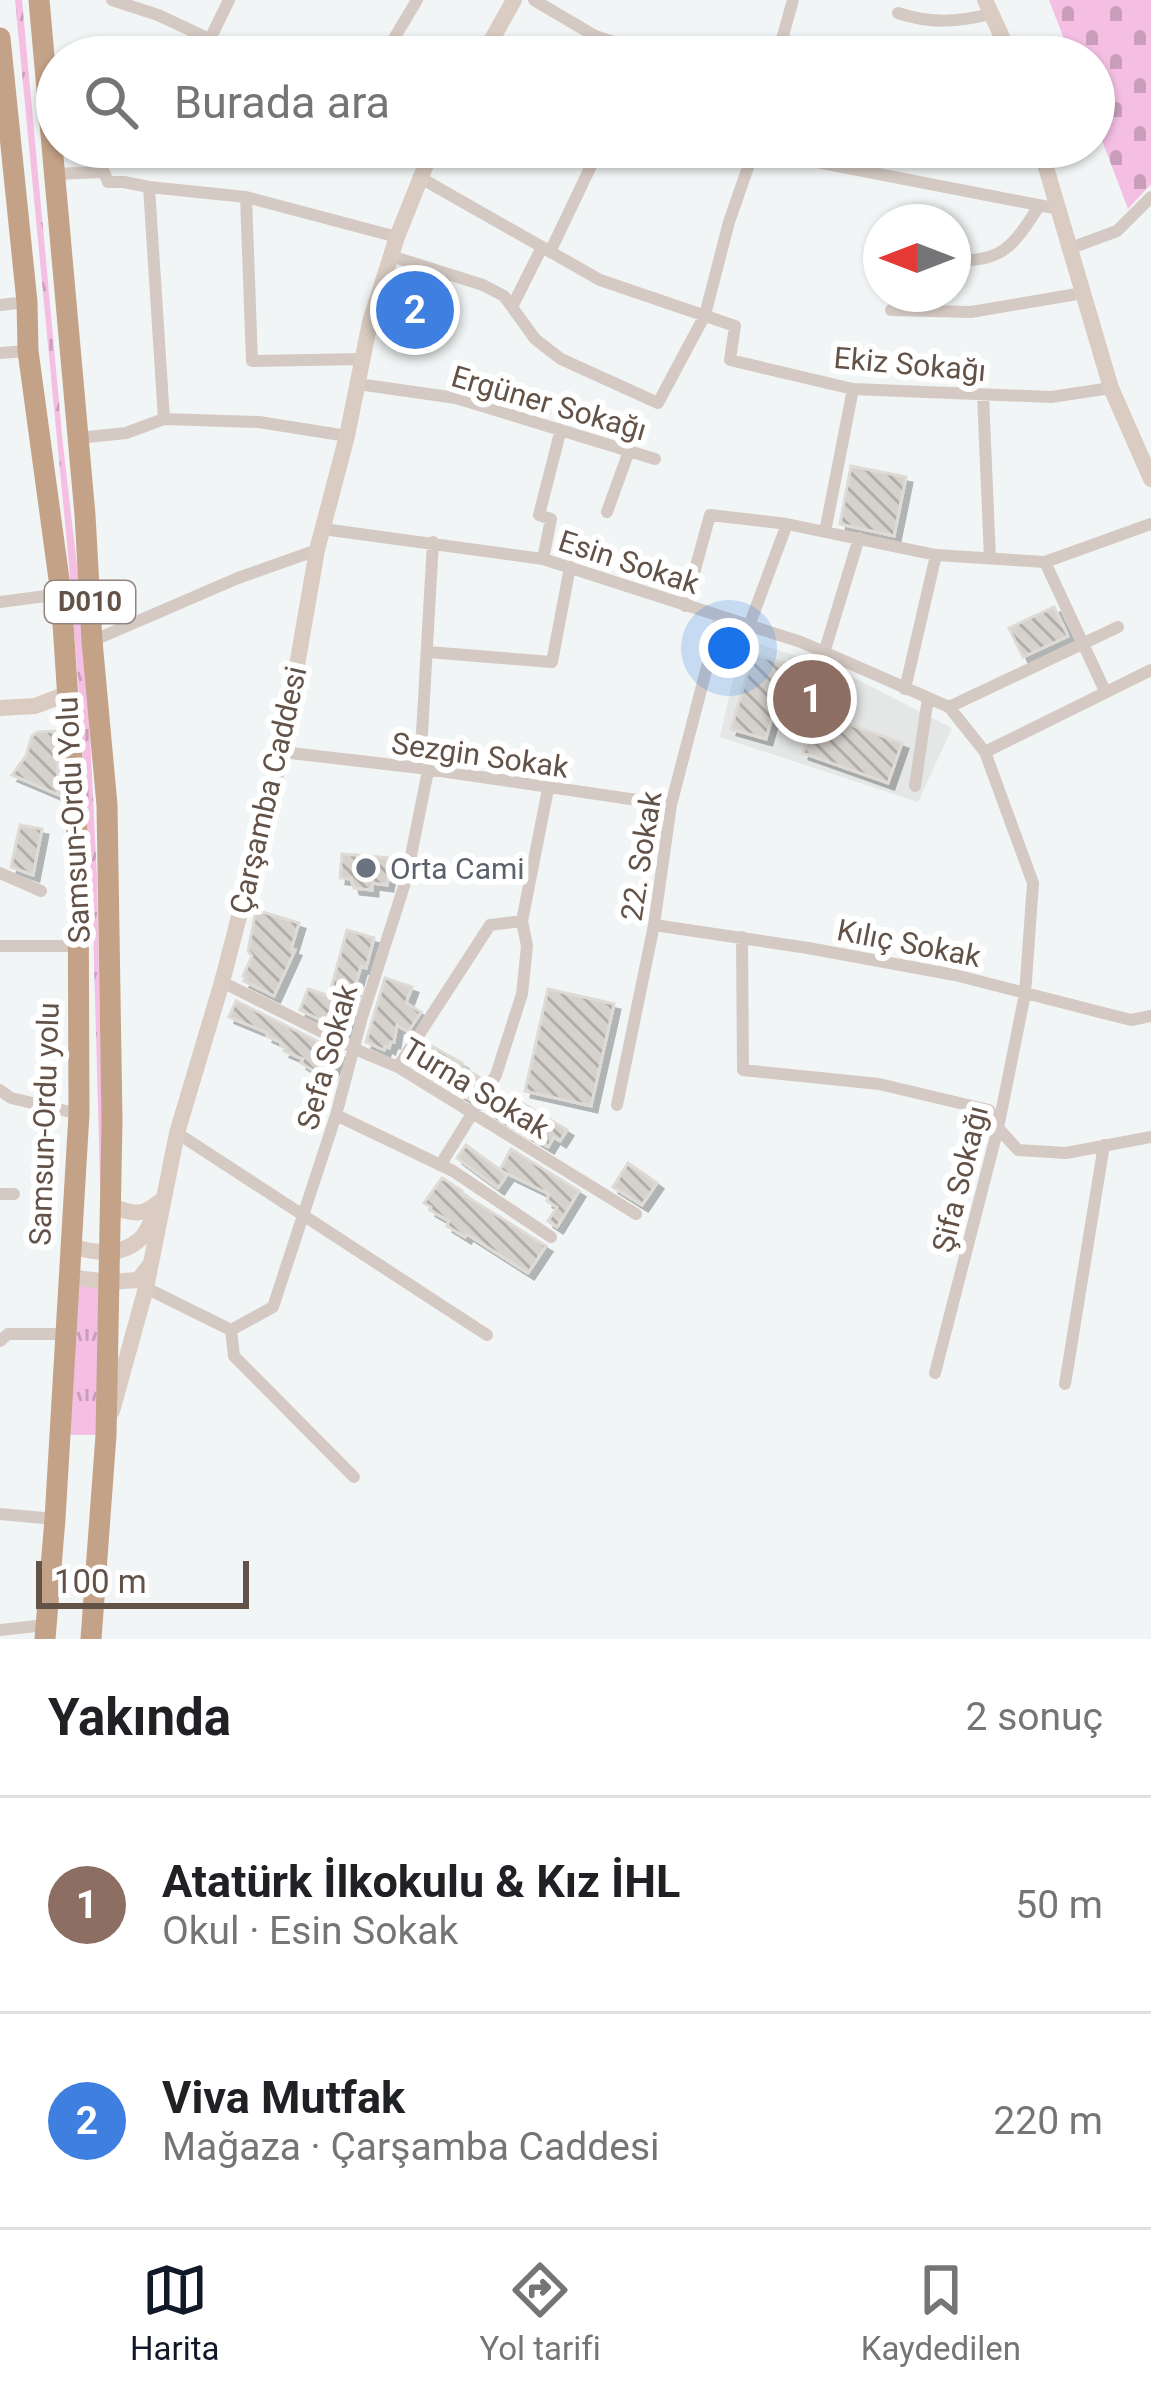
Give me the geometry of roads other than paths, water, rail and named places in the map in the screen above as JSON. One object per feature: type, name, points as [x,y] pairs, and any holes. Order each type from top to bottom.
[{"type":"highway","name":"Samsun-Ordu Yolu","points":[[39,0],[42,36]]},
{"type":"highway","name":"Samsun-Ordu yolu","points":[[0,38],[9,224],[27,302],[28,351],[61,594],[78,850],[79,1114],[45,1632]]},
{"type":"highway","name":"Samsun-Ordu Yolu","points":[[53,168],[107,805],[112,1121],[106,1435],[91,1639]]},
{"type":"main road","points":[[494,36],[514,0]]},
{"type":"main road","points":[[988,7],[1001,36]]},
{"type":"main road","name":"Çarşamba Caddesi","points":[[106,1435],[146,1288],[177,1132],[282,752],[317,550],[370,322],[423,168]]},
{"type":"main road","points":[[1046,168],[1112,388],[1151,479]]},
{"type":"main road","points":[[3,711],[69,693]]},
{"type":"main road","points":[[110,1206],[146,1213],[165,1198]]},
{"type":"main road","points":[[71,1246],[109,1253],[140,1240],[165,1198]]},
{"type":"main road","points":[[69,1277],[137,1280],[151,1264]]},
{"type":"street","points":[[112,0],[204,36]]},
{"type":"street","points":[[158,15],[164,0]]},
{"type":"street","points":[[211,36],[229,0]]},
{"type":"street","points":[[396,36],[417,0]]},
{"type":"street","points":[[534,0],[596,36]]},
{"type":"street","points":[[783,36],[793,0]]},
{"type":"street","points":[[898,13],[938,22],[963,21],[988,7]]},
{"type":"street","points":[[512,307],[590,168]]},
{"type":"street","points":[[391,256],[483,285],[503,296],[536,338],[561,359],[658,403],[705,315],[748,168]]},
{"type":"street","points":[[853,168],[1059,209]]},
{"type":"street","points":[[54,174],[104,172],[108,182],[246,197],[397,237]]},
{"type":"street","points":[[419,177],[600,280],[705,315]]},
{"type":"street","points":[[149,187],[164,418]]},
{"type":"street","points":[[246,197],[252,361],[362,359]]},
{"type":"street","points":[[1068,249],[1117,231],[1151,197]]},
{"type":"street","points":[[971,262],[998,256],[1018,239],[1039,206]]},
{"type":"street","points":[[944,312],[971,313],[1082,293]]},
{"type":"street","points":[[0,305],[27,302]]},
{"type":"street","name":"Ekiz Sokağı","points":[[705,315],[734,326],[730,360],[853,389],[1051,398],[1112,388]]},
{"type":"street","points":[[0,353],[28,351]]},
{"type":"street","name":"Ergüner Sokağı","points":[[358,383],[456,398],[655,459]]},
{"type":"street","points":[[825,532],[853,389]]},
{"type":"street","points":[[983,394],[990,558]]},
{"type":"street","points":[[78,438],[126,433],[164,418],[259,422],[346,436]]},
{"type":"street","points":[[543,559],[551,519],[539,514],[561,428]]},
{"type":"street","points":[[607,512],[629,451]]},
{"type":"street","points":[[685,606],[710,515],[787,524],[936,555],[1046,562],[1151,524]]},
{"type":"street","points":[[749,626],[787,524]]},
{"type":"street","name":"Esin Sokak","points":[[323,529],[543,559],[801,642],[949,707],[985,752]]},
{"type":"street","points":[[824,652],[859,538]]},
{"type":"street","name":"Sefa Sokak","points":[[231,1330],[273,1307],[406,880],[424,770],[433,542]]},
{"type":"street","points":[[92,641],[238,578],[317,550]]},
{"type":"street","points":[[904,689],[936,555]]},
{"type":"street","points":[[1046,562],[1105,692]]},
{"type":"street","points":[[428,652],[552,662],[570,567]]},
{"type":"street","points":[[0,602],[61,594]]},
{"type":"street","name":"22. Sokak","points":[[617,1105],[654,925],[671,805],[720,616]]},
{"type":"street","points":[[949,707],[1118,627]]},
{"type":"street","points":[[985,752],[1151,670]]},
{"type":"street","points":[[915,786],[928,698]]},
{"type":"street","name":"Sezgin Sokak","points":[[282,752],[671,805]]},
{"type":"street","name":"Şifa Sokağı","points":[[935,1373],[998,1128],[1025,994],[1033,883],[985,752]]},
{"type":"street","points":[[441,1164],[496,1075],[522,994],[527,946],[522,921],[548,789]]},
{"type":"street","points":[[0,873],[41,891]]},
{"type":"street","points":[[398,1067],[490,926],[522,921]]},
{"type":"street","name":"Kılıç Sokak","points":[[654,925],[955,974],[1132,1020],[1151,1016]]},
{"type":"street","points":[[742,937],[743,1070],[879,1084],[989,1110],[1018,1150],[1066,1153],[1151,1138]]},
{"type":"street","points":[[0,946],[77,946]]},
{"type":"street","name":"Turna Sokak","points":[[222,982],[398,1067],[636,1214]]},
{"type":"street","points":[[0,1090],[11,1098],[79,1114]]},
{"type":"street","points":[[336,1114],[441,1164],[551,1237]]},
{"type":"street","points":[[177,1132],[487,1334]]},
{"type":"street","points":[[1065,1384],[1104,1145]]},
{"type":"street","points":[[146,1288],[231,1330],[234,1356],[354,1477]]},
{"type":"street","points":[[0,1341],[8,1334],[64,1334]]},
{"type":"street","points":[[0,1514],[55,1519]]},
{"type":"street","points":[[0,1630],[45,1632]]},
{"type":"place","name":"Viva Mutfak","points":[[415,310]]},
{"type":"place","name":"Atatürk İlkokulu & Kız İHL","points":[[812,699]]},
{"type":"place","name":"Orta Cami","points":[[366,868]]}]
